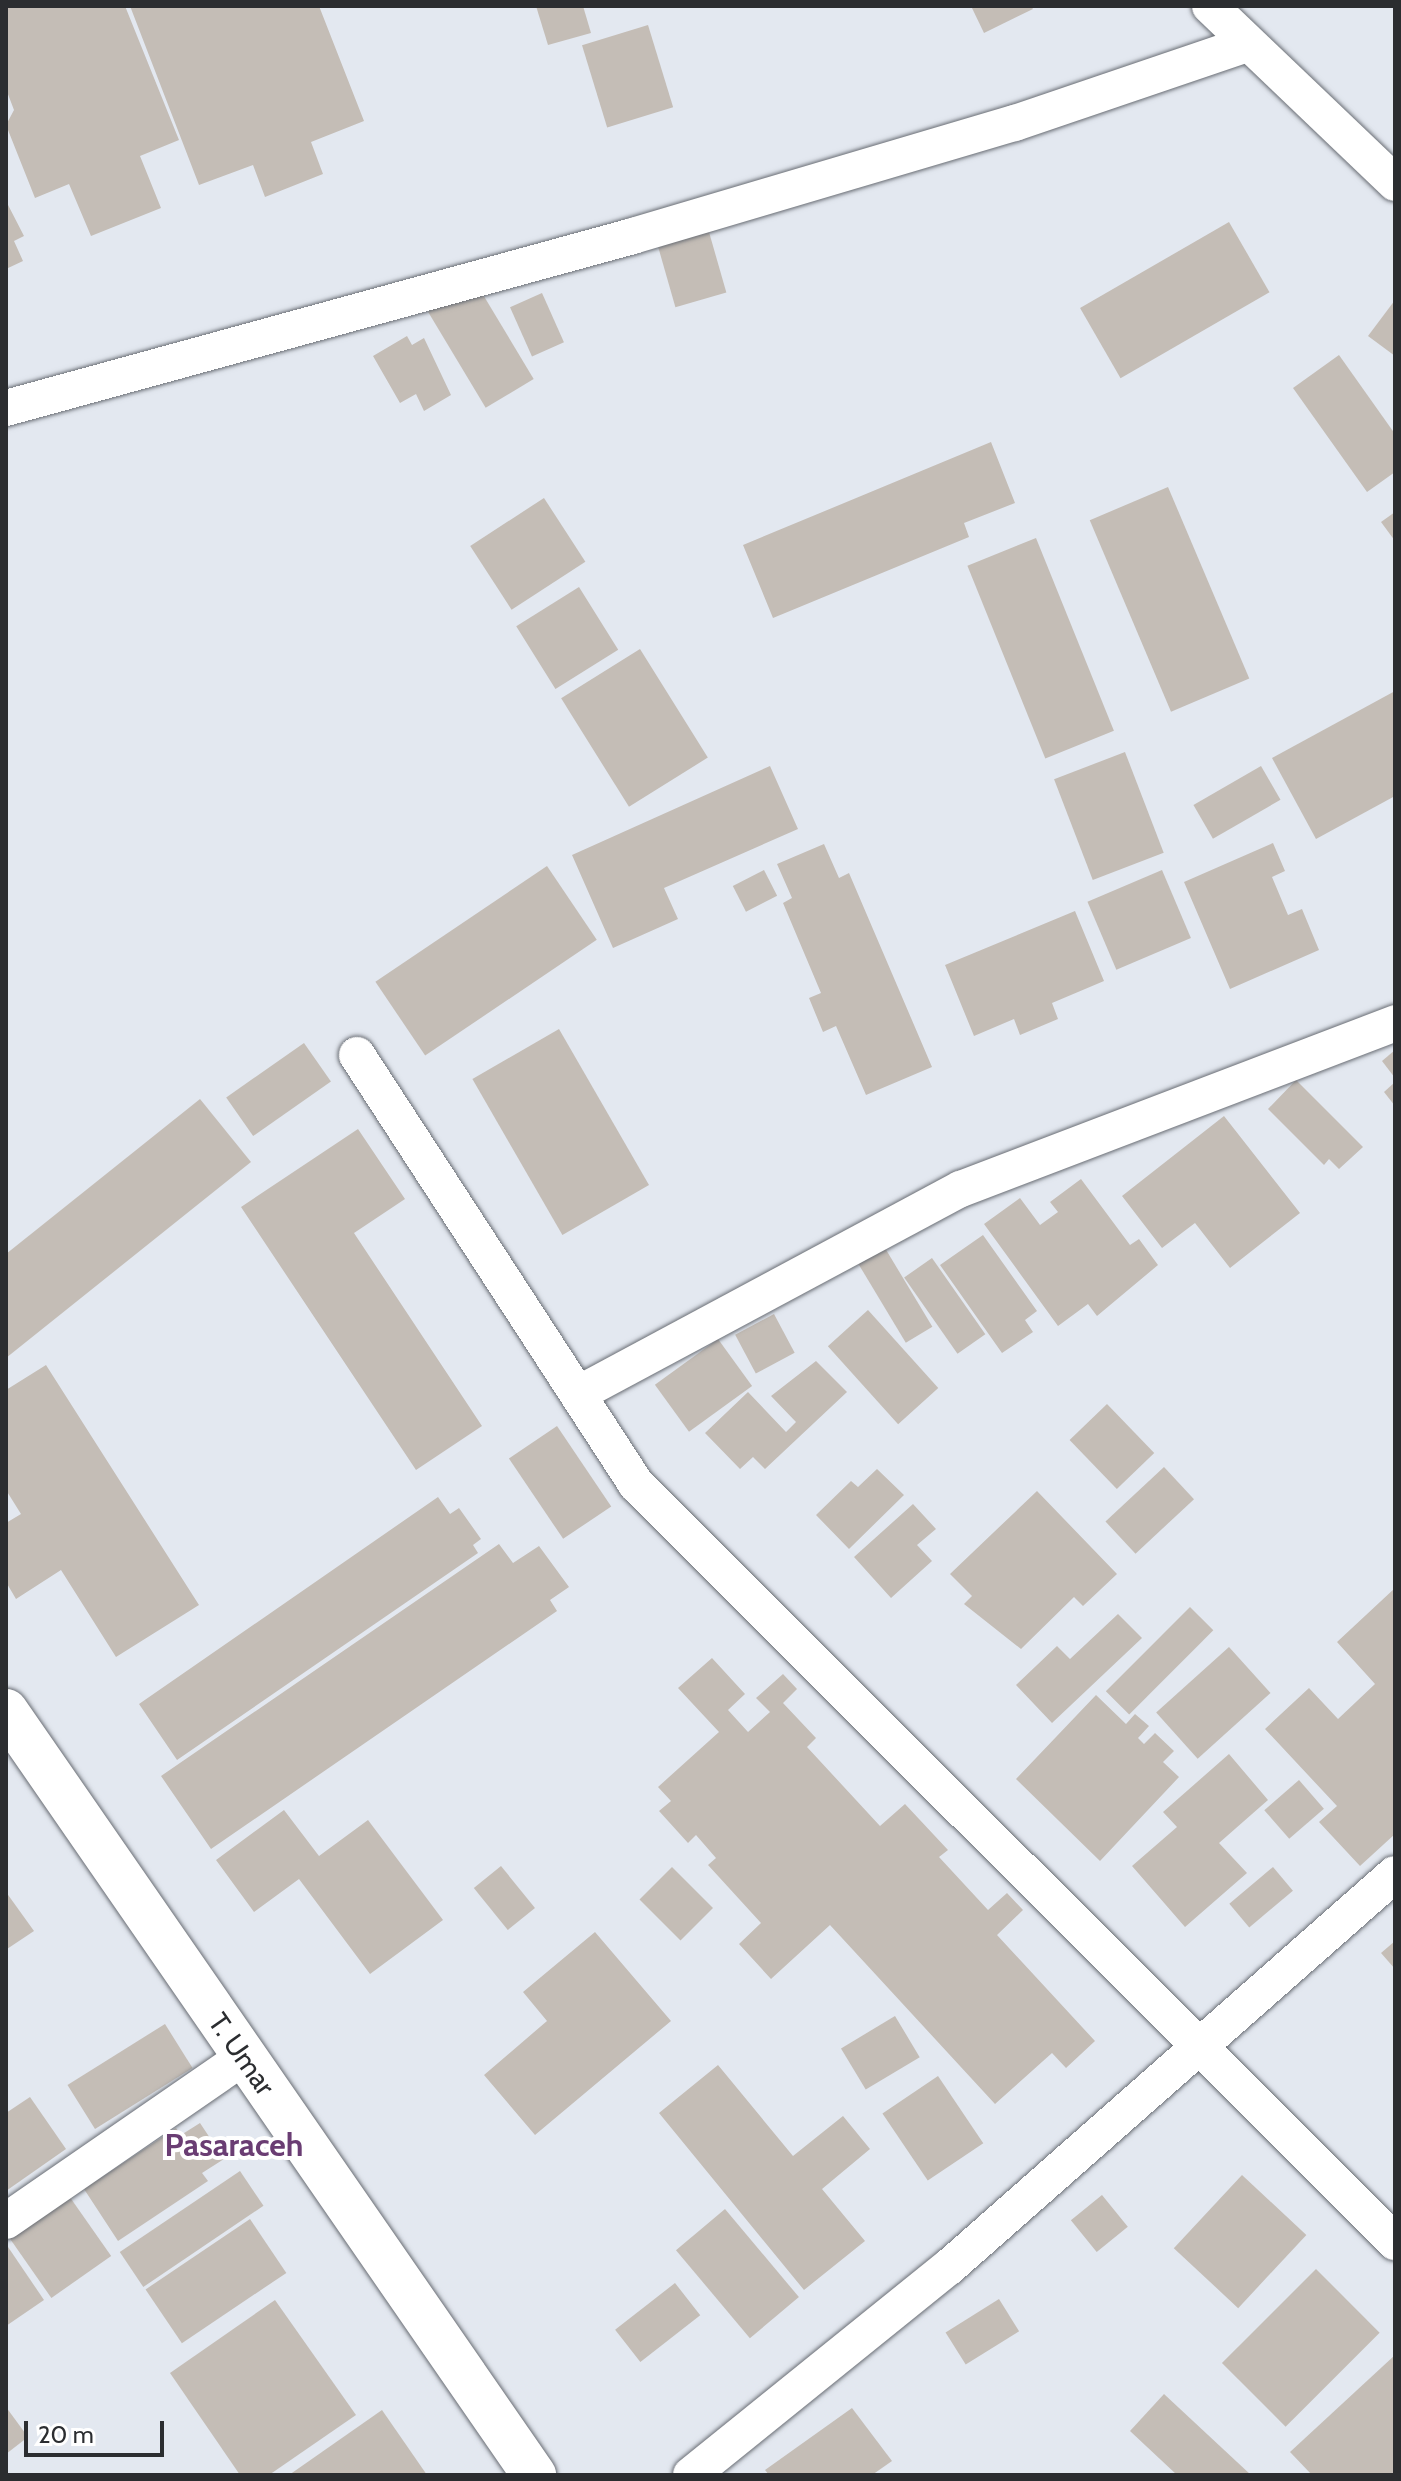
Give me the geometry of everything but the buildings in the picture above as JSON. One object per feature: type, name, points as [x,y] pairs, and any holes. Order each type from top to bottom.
[{"type":"main road","name":"T. Umar","points":[[6,1711],[534,2475]]},
{"type":"street","points":[[1210,6],[1244,45],[1395,183]]},
{"type":"street","points":[[6,408],[648,232],[1015,123],[1244,45]]},
{"type":"street","points":[[578,1394],[842,1246],[961,1189],[1395,1023]]},
{"type":"street","points":[[357,1055],[578,1394],[651,1499],[1395,2242]]},
{"type":"street","points":[[691,2475],[949,2267],[1200,2050],[1395,1874]]},
{"type":"street","points":[[6,2221],[244,2057]]},
{"type":"district","name":"Pasaraceh","points":[[234,2145]]}]
